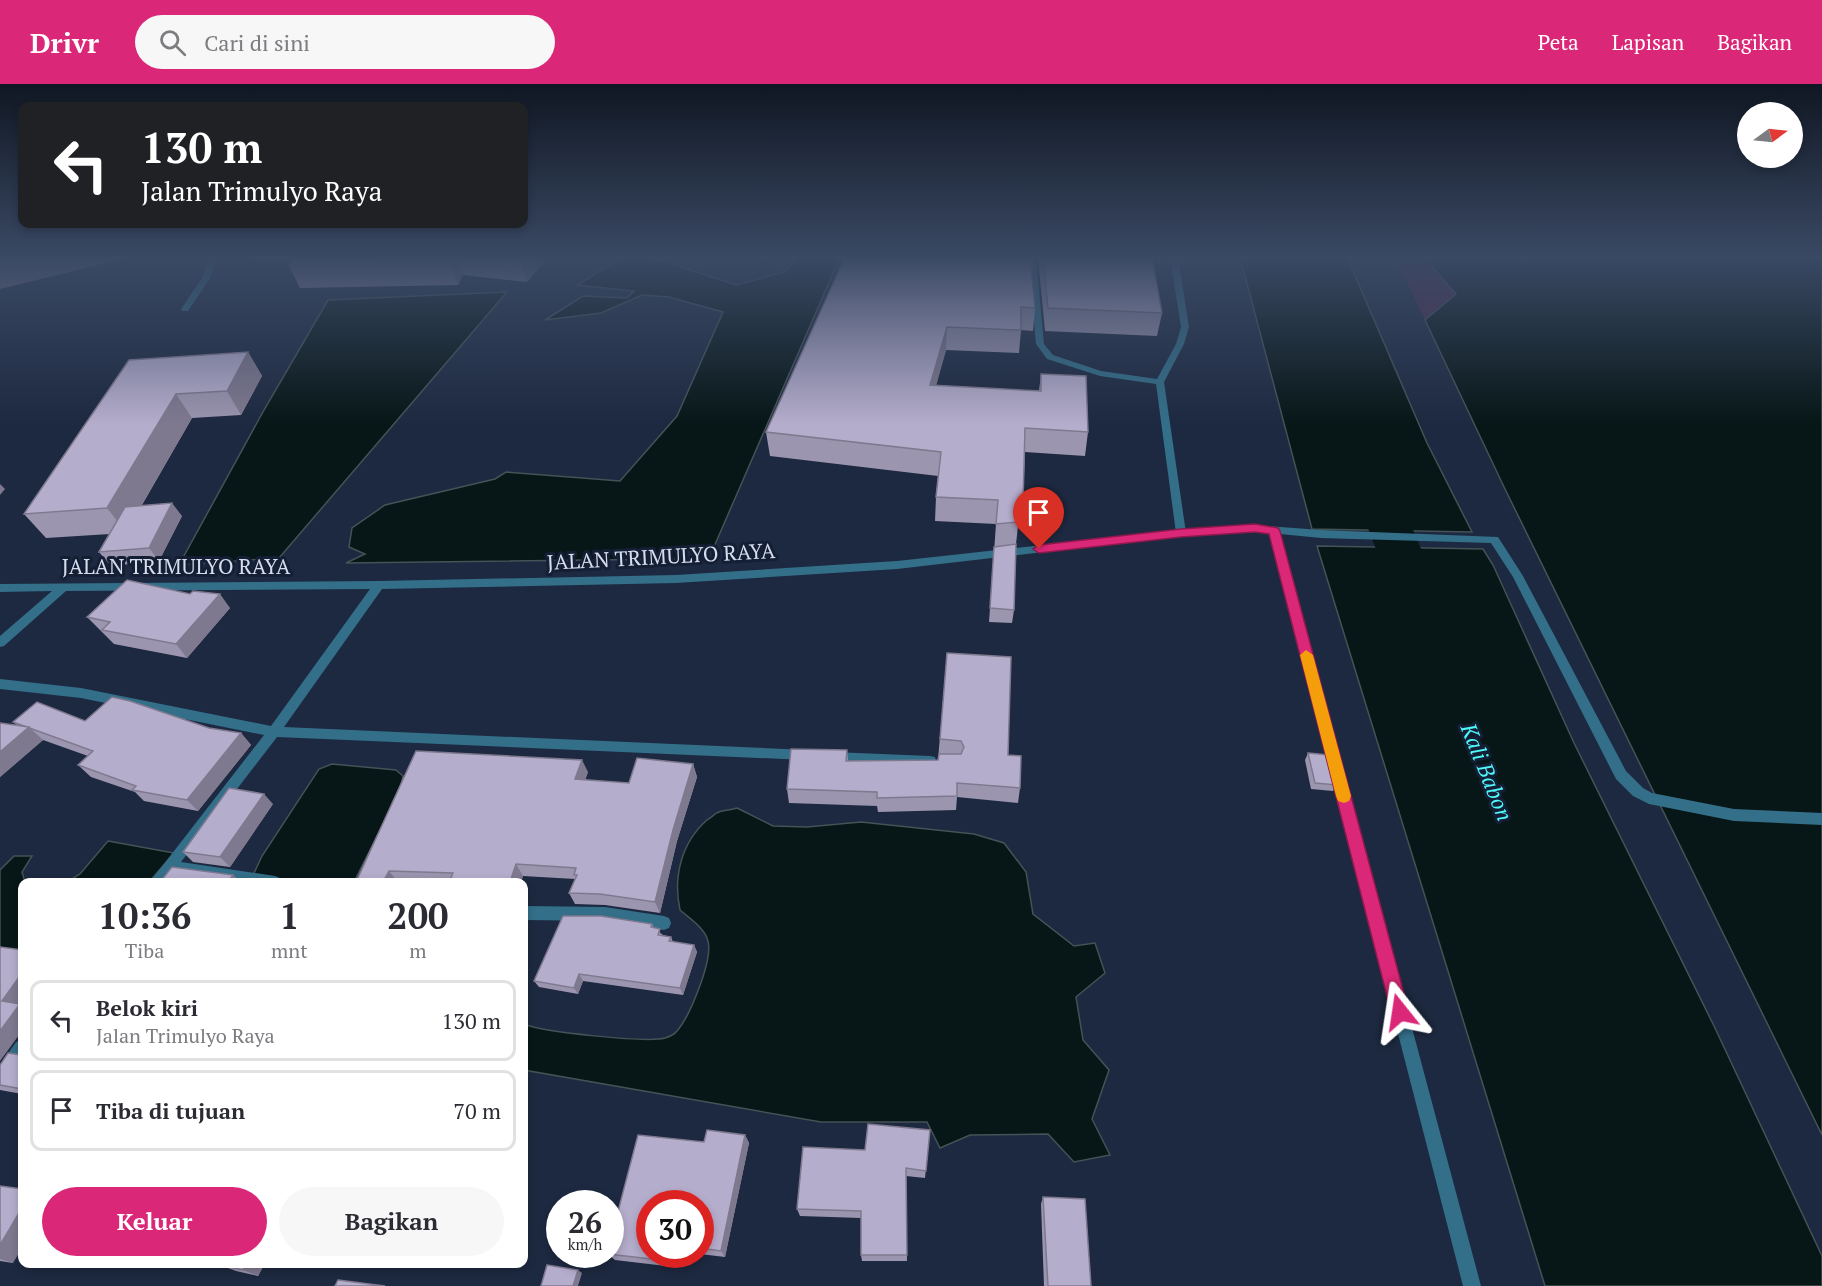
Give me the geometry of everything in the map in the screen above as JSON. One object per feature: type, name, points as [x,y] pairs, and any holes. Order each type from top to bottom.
[{"type":"street","points":[[1037,313],[1040,344],[1050,357],[1100,373],[1160,382]]},
{"type":"street","points":[[1181,533],[1160,382],[1180,344],[1185,327],[1183,313]]},
{"type":"street","name":"JALAN TRIMULYO RAYA","points":[[0,588],[379,585],[676,579],[897,565],[1181,533],[1255,528],[1321,534],[1494,540],[1518,576],[1621,775],[1638,792],[1649,798],[1734,815],[1822,819]]},
{"type":"street","points":[[1274,531],[1472,1286]]},
{"type":"street","points":[[160,878],[274,732],[379,585]]},
{"type":"street","points":[[0,643],[64,587]]},
{"type":"street","points":[[0,684],[81,693],[274,732],[943,762]]},
{"type":"street","points":[[170,866],[246,878]]},
{"type":"street","points":[[528,913],[605,914],[664,923]]},
{"type":"street","points":[[0,1079],[18,1054]]},
{"type":"shaded area","points":[[1422,313],[1433,313],[1425,320]]},
{"type":"water","points":[[320,313],[489,313],[279,558],[179,565]]},
{"type":"water","points":[[556,313],[600,313],[545,320]]},
{"type":"water","points":[[723,313],[816,313],[713,549],[681,551],[675,559],[346,563],[365,554],[349,547],[352,528],[385,505],[495,479],[506,472],[620,481],[677,416]]},
{"type":"water","points":[[1255,313],[1371,313],[1427,443],[1472,532],[1312,529]]},
{"type":"water","points":[[1433,313],[1822,313],[1822,1135],[1505,489],[1425,320]]},
{"type":"water","points":[[1317,546],[1483,549],[1493,565],[1574,743],[1714,1026],[1822,1256],[1822,1286],[1545,1286]]},
{"type":"water","points":[[332,764],[396,770],[403,776],[400,790],[356,878],[252,878],[262,856],[319,769]]},
{"type":"water","points":[[737,808],[773,826],[807,827],[861,822],[974,834],[1004,843],[1026,872],[1033,914],[1074,946],[1095,943],[1105,973],[1076,997],[1083,1040],[1109,1070],[1092,1119],[1110,1155],[1074,1162],[1048,1134],[970,1135],[940,1148],[927,1122],[821,1122],[528,1071],[528,1025],[571,1033],[638,1039],[665,1038],[677,1031],[699,988],[709,950],[704,932],[680,910],[678,885],[681,861],[698,829],[717,813]]},
{"type":"water","points":[[108,841],[174,853],[152,878],[74,878],[80,874]]},
{"type":"water","points":[[14,856],[32,856],[22,872],[24,878],[18,878],[18,952],[0,950],[0,870]]},
{"type":"building","points":[[820,313],[1021,313],[1021,330],[947,327],[930,385],[1041,391],[1041,374],[1086,376],[1088,432],[1025,428],[1023,502],[1019,502],[1018,522],[996,524],[998,500],[936,497],[941,452],[766,432]]},
{"type":"building","points":[[248,352],[227,391],[176,394],[107,508],[24,514],[129,360]]},
{"type":"building","points":[[172,503],[149,548],[99,552],[125,507]]},
{"type":"building","points":[[1016,544],[1014,610],[990,608],[994,547]]},
{"type":"building","points":[[127,580],[190,594],[193,591],[220,594],[176,644],[102,630],[110,622],[87,617]]},
{"type":"building","points":[[947,653],[1011,657],[1008,755],[1021,756],[1020,788],[957,783],[957,796],[877,798],[877,792],[787,789],[791,749],[847,750],[846,761],[938,760],[939,754],[961,754],[964,747],[961,741],[940,739]]},
{"type":"building","points":[[112,697],[209,728],[241,733],[187,800],[132,790],[136,786],[78,765],[93,751],[13,722],[37,702],[85,721]]},
{"type":"building","points":[[0,723],[29,727],[0,752]]},
{"type":"building","points":[[416,751],[582,760],[575,779],[629,783],[637,758],[693,764],[655,902],[600,894],[569,893],[577,875],[574,875],[576,868],[516,864],[511,878],[451,878],[453,873],[389,871],[385,878],[358,878]]},
{"type":"building","points":[[1308,753],[1329,755],[1337,785],[1315,783]]},
{"type":"building","points":[[229,788],[264,794],[220,857],[183,852]]},
{"type":"building","points":[[172,867],[233,875],[231,878],[163,878]]},
{"type":"building","points":[[563,916],[601,916],[652,924],[651,927],[660,929],[658,935],[671,937],[669,941],[694,945],[680,988],[579,974],[574,988],[534,981]]},
{"type":"building","points":[[0,947],[18,949],[18,979],[2,1001],[18,1004],[18,1007],[0,1031]]},
{"type":"building","points":[[8,1053],[18,1054],[18,1088],[0,1085],[0,1065]]},
{"type":"building","points":[[868,1124],[930,1130],[926,1171],[906,1168],[907,1255],[861,1255],[861,1211],[797,1209],[803,1147],[865,1150]]},
{"type":"building","points":[[707,1130],[745,1135],[721,1251],[714,1250],[714,1190],[636,1190],[636,1257],[624,1256],[624,1190],[638,1135],[704,1142]]},
{"type":"building","points":[[0,1186],[18,1188],[18,1215],[0,1245]]},
{"type":"building","points":[[1043,1197],[1085,1199],[1091,1286],[1048,1286]]},
{"type":"building","points":[[546,1268],[578,1270],[573,1286],[541,1286]]},
{"type":"building","points":[[338,1280],[385,1286],[335,1286]]},
{"type":"waterway","name":"Kali Babon","points":[[1369,475],[1424,613]]},
{"type":"slow traffic","points":[[1306,655],[1344,796]]},
{"type":"route","points":[[1039,549],[1181,533],[1255,528],[1274,531],[1400,1012]]}]
